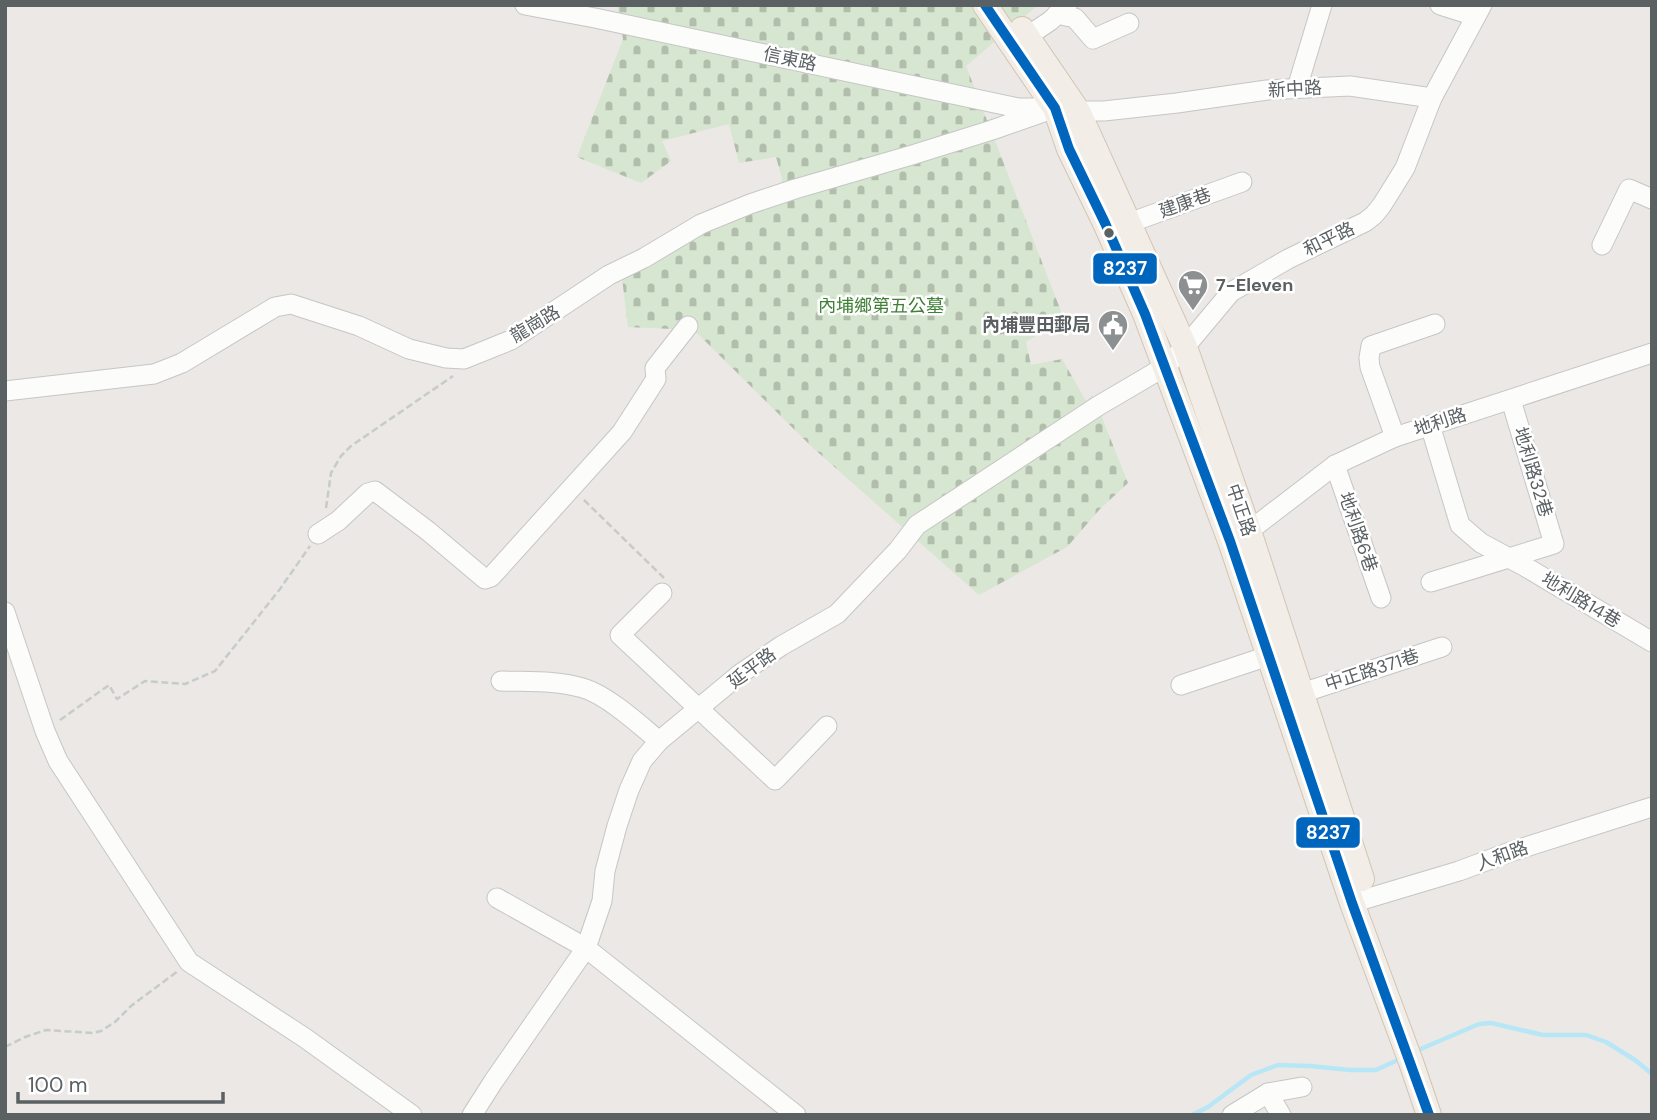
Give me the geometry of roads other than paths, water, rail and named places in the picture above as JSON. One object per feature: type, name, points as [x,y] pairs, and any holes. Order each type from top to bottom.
[{"type":"main road","name":"中正路","points":[[985,5],[1020,41],[1067,110],[1129,223],[1185,347],[1249,531],[1301,693],[1360,900]]},
{"type":"main road","name":"中正路","points":[[1006,5],[1020,41]]},
{"type":"main road","name":"中正路","points":[[1067,110],[1069,149],[1105,223],[1166,366],[1230,541],[1268,656],[1415,1051],[1447,1115]]},
{"type":"main road","name":"中正路","points":[[1415,1051],[1429,1115]]},
{"type":"street","name":"信東路","points":[[525,5],[601,12],[1018,108],[1067,110]]},
{"type":"street","points":[[1297,88],[1322,5]]},
{"type":"street","points":[[1432,97],[1478,11],[1440,5]]},
{"type":"street","points":[[1020,41],[1063,10],[1075,18],[1093,39],[1129,23]]},
{"type":"street","name":"新中路","points":[[1067,110],[1104,111],[1267,90],[1350,86],[1432,97]]},
{"type":"street","name":"和平路","points":[[1185,347],[1231,292],[1374,215],[1405,168],[1432,97]]},
{"type":"street","name":"龍崗路","points":[[5,391],[154,374],[182,363],[275,307],[291,304],[359,326],[409,349],[446,358],[464,359],[512,340],[609,275],[644,258],[701,224],[795,189],[1067,110]]},
{"type":"street","name":"建康巷","points":[[1129,223],[1241,182]]},
{"type":"street","points":[[1602,245],[1629,189],[1652,199]]},
{"type":"street","points":[[1395,437],[1370,367],[1371,346],[1435,324]]},
{"type":"street","points":[[318,534],[338,521],[368,493],[376,491],[485,579],[491,577],[622,432],[656,379],[656,368],[688,326]]},
{"type":"street","name":"延平路","points":[[472,1115],[586,948],[602,901],[605,871],[629,790],[642,761],[659,741],[740,674],[781,646],[837,614],[918,525],[1098,406],[1166,366],[1185,347]]},
{"type":"street","name":"地利路","points":[[1249,531],[1335,465],[1395,437],[1652,354]]},
{"type":"street","name":"地利路32巷","points":[[1511,400],[1554,544]]},
{"type":"street","name":"地利路14巷","points":[[1430,425],[1460,525],[1481,543],[1652,642]]},
{"type":"street","name":"地利路6巷","points":[[1335,465],[1381,598]]},
{"type":"street","name":"地利路14巷","points":[[1431,582],[1554,544]]},
{"type":"street","points":[[663,585],[620,635],[775,780],[827,726]]},
{"type":"street","points":[[5,612],[45,731],[58,761],[189,962],[305,1038],[412,1115]]},
{"type":"street","name":"中正路371巷","points":[[1301,693],[1442,647]]},
{"type":"street","points":[[1181,685],[1268,656]]},
{"type":"street","points":[[501,681],[559,683],[586,688],[632,718],[659,741]]},
{"type":"street","name":"人和路","points":[[1360,900],[1459,871],[1652,807]]},
{"type":"street","points":[[497,898],[586,948],[796,1115]]},
{"type":"street","points":[[1232,1115],[1268,1093],[1302,1087]]},
{"type":"street","points":[[1268,1093],[1281,1115]]},
{"type":"waterway","points":[[1416,1051],[1479,1024],[1491,1023],[1543,1035],[1586,1035],[1606,1042],[1652,1074]]},
{"type":"waterway","points":[[1192,1115],[1208,1107],[1251,1075],[1278,1065],[1376,1070],[1402,1058]]},
{"type":"place","name":"7-Eleven","points":[[1193,312]]},
{"type":"place","name":"內埔豐田郵局","points":[[1113,352]]},
{"type":"park label","name":"內埔鄉第五公墓","points":[[881,306]]}]
